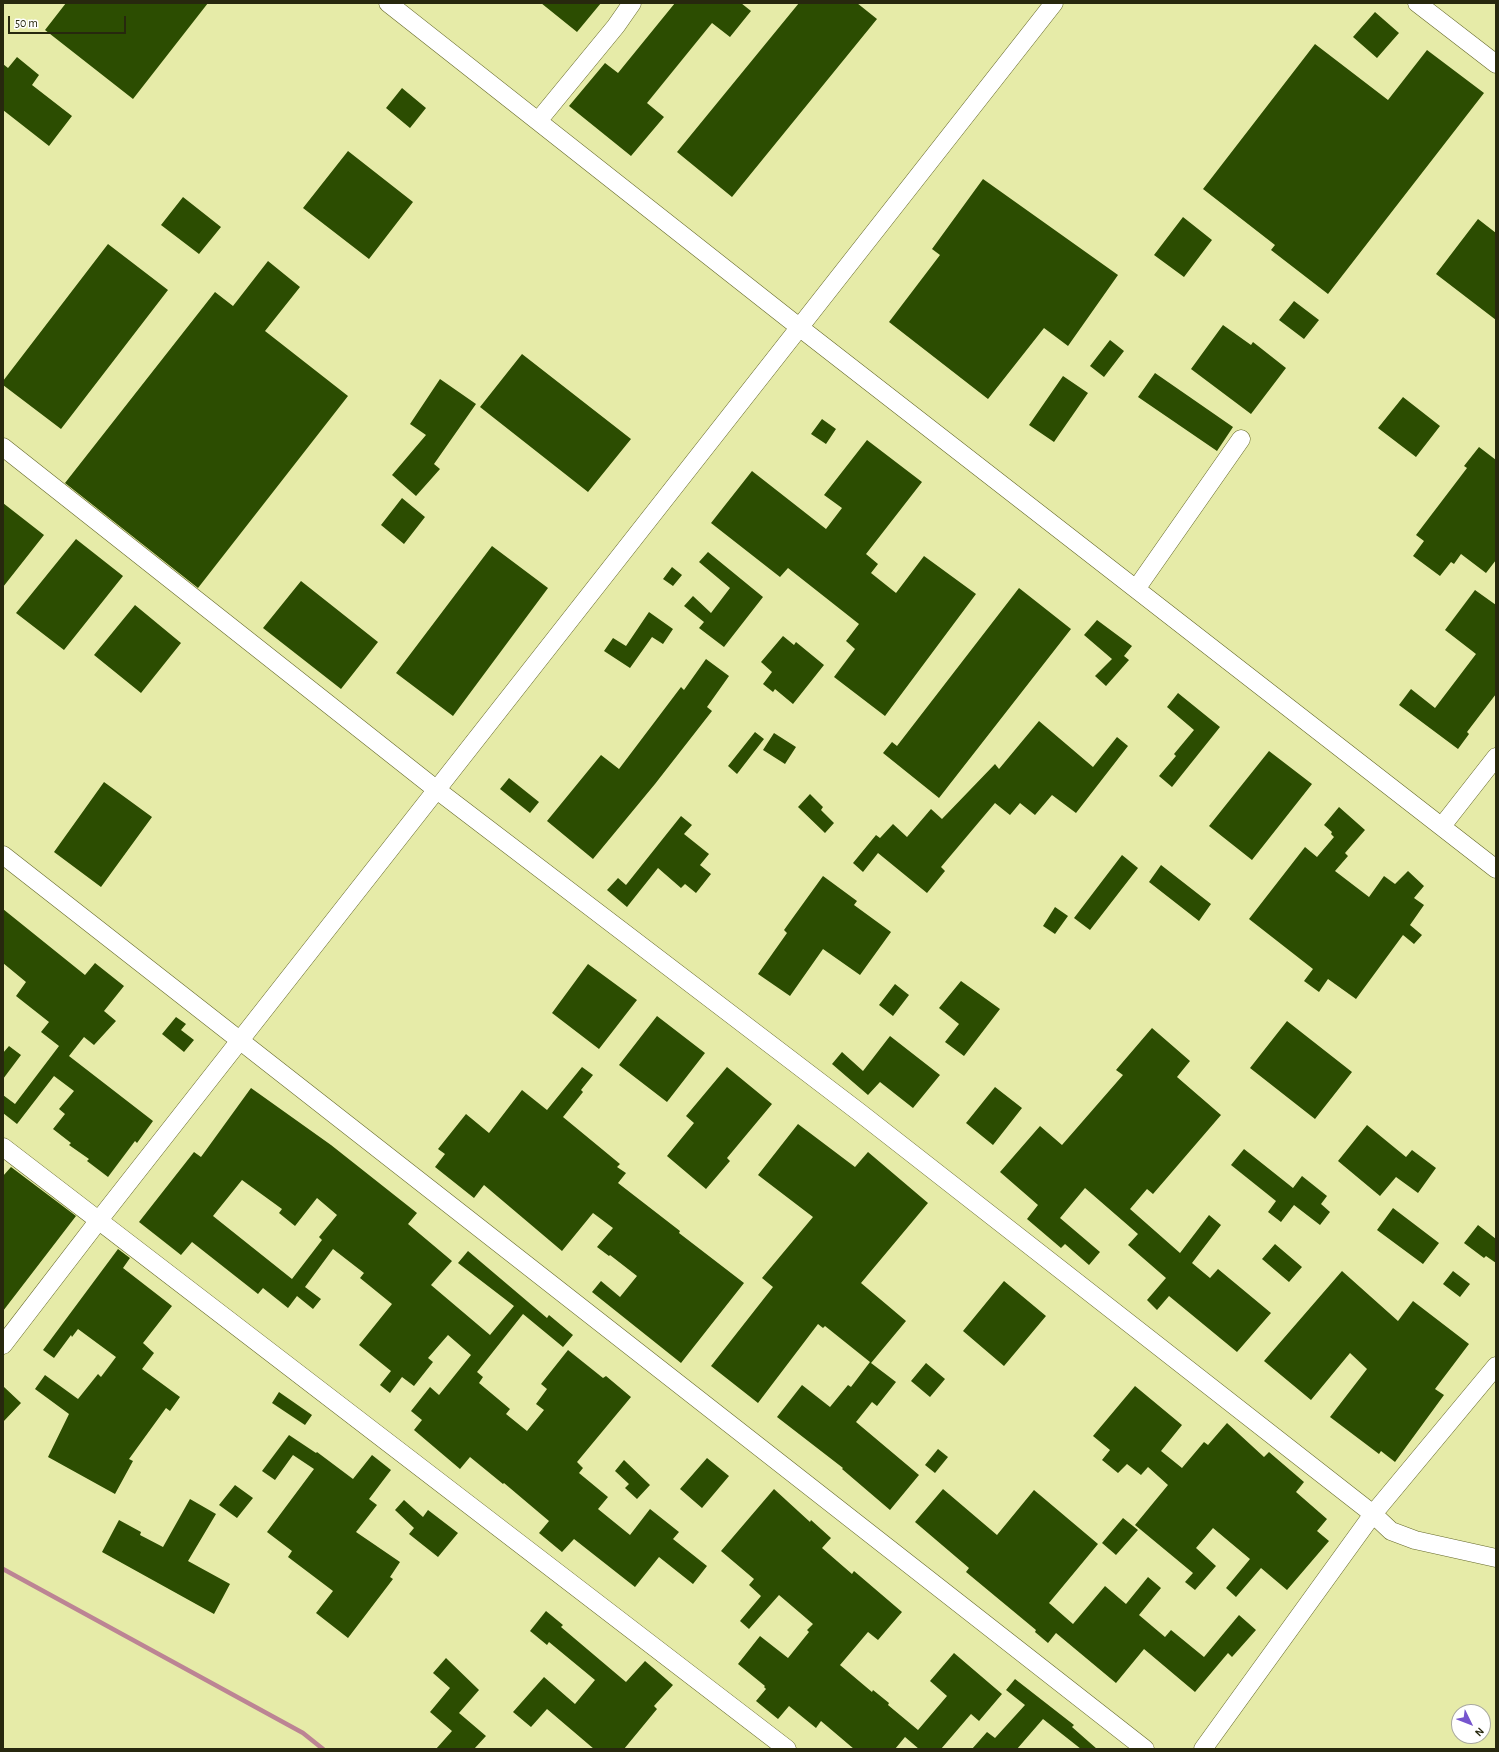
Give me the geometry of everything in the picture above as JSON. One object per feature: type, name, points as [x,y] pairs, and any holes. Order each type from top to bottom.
[{"type":"street","points":[[388,3],[799,327],[1496,869]]},
{"type":"street","points":[[538,121],[616,26],[632,3]]},
{"type":"street","points":[[3,1345],[99,1220],[1054,3]]},
{"type":"street","points":[[1417,3],[1496,64]]},
{"type":"street","points":[[1136,589],[1241,439]]},
{"type":"street","points":[[3,447],[437,790],[859,1112],[1373,1514],[1391,1531],[1415,1540],[1496,1558]]},
{"type":"street","points":[[1442,826],[1496,757]]},
{"type":"street","points":[[3,855],[1145,1749]]},
{"type":"street","points":[[3,1147],[787,1749]]},
{"type":"street","points":[[1203,1749],[1373,1514],[1496,1366]]},
{"type":"building","points":[[66,3],[208,3],[133,99],[45,30]]},
{"type":"building","points":[[541,3],[601,3],[577,32]]},
{"type":"building","points":[[675,3],[741,3],[751,11],[730,37],[712,23],[647,103],[664,117],[631,156],[569,106],[605,63],[618,73]]},
{"type":"building","points":[[799,3],[857,3],[877,19],[732,197],[677,152]]},
{"type":"building","points":[[1375,12],[1399,33],[1377,58],[1353,37]]},
{"type":"building","points":[[1315,44],[1388,100],[1427,50],[1484,93],[1328,294],[1271,250],[1275,245],[1203,189]]},
{"type":"building","points":[[17,57],[39,75],[32,85],[72,116],[49,146],[3,110],[3,64],[8,68]]},
{"type":"building","points":[[402,88],[426,108],[410,128],[386,108]]},
{"type":"building","points":[[348,151],[413,202],[369,259],[303,208]]},
{"type":"building","points":[[983,179],[1118,275],[1068,346],[1044,328],[988,399],[889,322],[940,255],[932,249]]},
{"type":"building","points":[[183,197],[221,227],[199,254],[161,225]]},
{"type":"building","points":[[1183,217],[1212,240],[1184,277],[1154,255]]},
{"type":"building","points":[[1478,219],[1496,233],[1496,320],[1436,274]]},
{"type":"building","points":[[108,244],[168,290],[61,429],[3,385],[3,381]]},
{"type":"building","points":[[268,261],[300,287],[265,331],[348,396],[198,588],[65,483],[215,292],[233,306]]},
{"type":"building","points":[[1294,301],[1319,320],[1304,339],[1279,320]]},
{"type":"building","points":[[1223,325],[1251,345],[1253,342],[1286,368],[1251,414],[1191,369]]},
{"type":"building","points":[[1110,340],[1124,351],[1104,377],[1090,366]]},
{"type":"building","points":[[522,354],[631,439],[588,492],[480,407]]},
{"type":"building","points":[[1155,373],[1233,427],[1217,451],[1138,397]]},
{"type":"building","points":[[1063,376],[1088,393],[1054,442],[1029,425]]},
{"type":"building","points":[[440,379],[476,404],[434,464],[440,469],[416,496],[392,475],[426,435],[410,424]]},
{"type":"building","points":[[1403,397],[1440,426],[1416,457],[1378,428]]},
{"type":"building","points":[[822,419],[836,429],[826,444],[811,434]]},
{"type":"building","points":[[867,440],[922,482],[866,554],[878,564],[871,573],[896,593],[924,556],[976,594],[885,716],[834,677],[855,649],[846,641],[859,624],[788,568],[780,577],[711,523],[752,471],[826,529],[842,508],[824,495]]},
{"type":"building","points":[[1479,447],[1496,460],[1496,560],[1486,573],[1461,554],[1454,564],[1451,562],[1440,576],[1413,556],[1424,541],[1416,535],[1467,468],[1464,466]]},
{"type":"building","points":[[402,498],[425,517],[404,544],[381,525]]},
{"type":"building","points":[[3,503],[44,535],[3,587]]},
{"type":"building","points":[[76,539],[123,576],[64,650],[16,613]]},
{"type":"building","points":[[492,546],[548,588],[453,716],[396,673]]},
{"type":"building","points":[[708,552],[763,597],[724,647],[699,628],[704,622],[684,606],[693,596],[711,613],[730,588],[699,562]]},
{"type":"building","points":[[672,567],[682,575],[673,586],[663,579]]},
{"type":"building","points":[[301,581],[378,642],[341,689],[263,628]]},
{"type":"building","points":[[1019,588],[1071,629],[939,798],[883,753],[892,742],[897,746]]},
{"type":"building","points":[[1475,590],[1496,605],[1496,694],[1467,732],[1469,734],[1458,749],[1399,705],[1411,689],[1435,708],[1476,654],[1445,630]]},
{"type":"building","points":[[135,605],[181,643],[141,693],[94,655]]},
{"type":"building","points":[[649,612],[673,629],[663,644],[652,637],[630,668],[604,651],[613,638],[626,646]]},
{"type":"building","points":[[1097,620],[1132,646],[1124,656],[1129,660],[1106,686],[1095,676],[1112,659],[1084,635]]},
{"type":"building","points":[[783,636],[794,645],[796,642],[824,665],[793,704],[775,689],[773,692],[763,684],[772,672],[761,662]]},
{"type":"building","points":[[706,659],[729,676],[707,707],[712,711],[655,784],[593,859],[547,821],[601,755],[619,769],[681,687],[684,690]]},
{"type":"building","points":[[1178,693],[1220,727],[1172,787],[1159,776],[1176,756],[1174,754],[1194,730],[1167,707]]},
{"type":"building","points":[[1039,721],[1093,767],[1117,737],[1128,746],[1076,813],[1052,795],[1035,815],[1020,803],[1010,815],[995,803],[941,867],[945,871],[927,893],[878,853],[863,872],[853,863],[876,835],[880,838],[893,824],[907,837],[931,809],[942,819],[995,764],[999,769]]},
{"type":"building","points":[[755,732],[764,739],[737,774],[728,766]]},
{"type":"building","points":[[774,733],[796,747],[785,764],[763,750]]},
{"type":"building","points":[[1269,751],[1312,784],[1252,860],[1209,826]]},
{"type":"building","points":[[509,778],[539,802],[530,813],[500,789]]},
{"type":"building","points":[[104,782],[152,817],[101,887],[54,852]]},
{"type":"building","points":[[810,794],[823,807],[821,810],[834,823],[825,833],[798,807]]},
{"type":"building","points":[[1339,807],[1365,830],[1345,853],[1348,856],[1335,871],[1369,897],[1384,876],[1395,884],[1408,871],[1424,886],[1414,898],[1424,905],[1410,925],[1422,935],[1414,944],[1403,935],[1356,999],[1328,979],[1319,992],[1304,981],[1313,969],[1249,919],[1305,847],[1317,857],[1334,837],[1331,834],[1332,832],[1324,825]]},
{"type":"building","points":[[681,816],[692,825],[684,834],[709,854],[700,865],[711,874],[696,893],[685,884],[681,888],[658,868],[627,907],[607,890],[618,878],[626,885]]},
{"type":"building","points":[[1122,855],[1138,868],[1090,930],[1074,918]]},
{"type":"building","points":[[1161,865],[1211,904],[1199,921],[1149,882]]},
{"type":"building","points":[[823,876],[857,901],[854,905],[891,932],[860,975],[823,949],[790,996],[758,974],[787,933],[784,930]]},
{"type":"building","points":[[1055,907],[1068,916],[1055,934],[1043,926]]},
{"type":"building","points":[[3,909],[85,975],[95,963],[124,986],[104,1011],[116,1021],[94,1045],[84,1037],[69,1056],[153,1121],[137,1143],[135,1141],[108,1177],[87,1161],[89,1159],[69,1145],[71,1143],[53,1129],[65,1114],[59,1109],[74,1091],[54,1076],[17,1124],[3,1113],[3,1095],[15,1104],[59,1046],[41,1032],[49,1022],[16,996],[26,982],[3,963]]},
{"type":"building","points":[[588,964],[637,1000],[599,1049],[552,1013]]},
{"type":"building","points":[[961,981],[1000,1009],[964,1056],[945,1042],[959,1024],[939,1008]]},
{"type":"building","points":[[895,984],[909,995],[893,1016],[879,1005]]},
{"type":"building","points":[[657,1016],[705,1053],[667,1102],[619,1065]]},
{"type":"building","points":[[176,1017],[186,1024],[181,1030],[194,1040],[184,1052],[162,1034]]},
{"type":"building","points":[[1287,1021],[1352,1072],[1315,1119],[1250,1068]]},
{"type":"building","points":[[1152,1028],[1190,1061],[1177,1077],[1221,1115],[1153,1194],[1147,1189],[1130,1209],[1180,1253],[1209,1215],[1221,1225],[1192,1263],[1210,1278],[1218,1269],[1271,1313],[1237,1352],[1169,1296],[1157,1310],[1147,1300],[1166,1278],[1128,1245],[1138,1234],[1085,1188],[1060,1218],[1100,1252],[1089,1265],[1065,1244],[1061,1248],[1027,1219],[1038,1205],[1000,1172],[1040,1126],[1062,1145],[1123,1075],[1116,1070]]},
{"type":"building","points":[[890,1036],[940,1075],[913,1108],[880,1082],[868,1095],[832,1064],[842,1052],[863,1071]]},
{"type":"building","points":[[9,1046],[21,1055],[3,1079],[3,1053]]},
{"type":"building","points":[[582,1067],[593,1075],[581,1090],[583,1092],[563,1117],[620,1164],[617,1167],[626,1173],[618,1183],[680,1231],[679,1233],[744,1283],[681,1363],[592,1292],[601,1281],[620,1297],[637,1276],[597,1247],[613,1228],[593,1213],[562,1251],[484,1185],[474,1198],[435,1167],[445,1154],[438,1149],[466,1114],[489,1133],[522,1090],[547,1110]]},
{"type":"building","points":[[727,1067],[772,1104],[727,1158],[730,1161],[706,1189],[667,1156],[694,1123],[686,1116]]},
{"type":"building","points":[[995,1087],[1022,1108],[993,1145],[966,1123]]},
{"type":"building","points":[[251,1088],[331,1145],[417,1213],[408,1224],[452,1261],[431,1285],[490,1335],[514,1306],[458,1263],[468,1251],[547,1318],[549,1315],[573,1335],[563,1347],[523,1314],[477,1372],[483,1377],[479,1383],[510,1409],[506,1414],[527,1431],[544,1410],[536,1404],[547,1389],[541,1384],[568,1350],[603,1378],[606,1376],[631,1397],[577,1462],[583,1468],[579,1473],[608,1497],[598,1509],[630,1535],[650,1509],[679,1532],[673,1539],[707,1566],[693,1584],[659,1557],[635,1587],[574,1539],[562,1552],[539,1533],[549,1521],[504,1483],[503,1484],[470,1457],[460,1469],[414,1430],[422,1420],[411,1411],[430,1387],[439,1395],[471,1355],[448,1335],[428,1358],[433,1362],[414,1386],[402,1377],[390,1393],[380,1385],[391,1371],[359,1345],[392,1304],[360,1278],[364,1273],[333,1249],[305,1287],[321,1299],[313,1309],[297,1296],[288,1308],[263,1288],[258,1294],[192,1242],[181,1255],[139,1222],[194,1152],[201,1157]],"holes":[[[242,1180],[282,1209],[279,1213],[295,1226],[317,1198],[337,1215],[319,1237],[322,1240],[292,1279],[213,1216]]]},
{"type":"building","points":[[798,1124],[855,1167],[868,1152],[928,1203],[861,1283],[906,1321],[871,1363],[896,1382],[877,1406],[872,1402],[856,1422],[919,1475],[890,1510],[842,1469],[843,1468],[777,1417],[802,1385],[830,1407],[848,1385],[851,1387],[870,1362],[825,1326],[823,1328],[818,1324],[758,1403],[711,1366],[773,1287],[762,1278],[813,1217],[758,1175]]},
{"type":"building","points":[[1367,1125],[1406,1157],[1412,1150],[1436,1168],[1418,1193],[1396,1177],[1380,1196],[1338,1161]]},
{"type":"building","points":[[1244,1149],[1293,1188],[1302,1176],[1327,1196],[1321,1204],[1330,1212],[1320,1225],[1294,1205],[1281,1222],[1268,1212],[1276,1201],[1231,1165]]},
{"type":"building","points":[[11,1167],[76,1216],[3,1311],[3,1176]]},
{"type":"building","points":[[1393,1208],[1439,1243],[1423,1264],[1377,1230]]},
{"type":"building","points":[[1478,1225],[1496,1239],[1496,1263],[1486,1256],[1484,1258],[1464,1243]]},
{"type":"building","points":[[1275,1244],[1302,1267],[1289,1282],[1262,1259]]},
{"type":"building","points":[[118,1249],[130,1258],[123,1268],[172,1306],[143,1343],[154,1353],[142,1369],[180,1397],[170,1411],[166,1408],[129,1459],[133,1461],[115,1494],[48,1457],[69,1414],[35,1389],[45,1375],[78,1399],[98,1374],[101,1377],[116,1357],[78,1329],[72,1337],[71,1335],[54,1358],[43,1350]]},
{"type":"building","points":[[1342,1271],[1398,1321],[1413,1301],[1469,1344],[1435,1389],[1444,1395],[1395,1462],[1381,1451],[1379,1454],[1330,1417],[1367,1369],[1350,1353],[1311,1400],[1264,1361]]},
{"type":"building","points":[[1453,1271],[1470,1284],[1460,1297],[1443,1284]]},
{"type":"building","points":[[1004,1281],[1046,1316],[1004,1366],[963,1331]]},
{"type":"building","points":[[926,1363],[945,1379],[930,1397],[911,1381]]},
{"type":"building","points":[[3,1386],[21,1403],[3,1422]]},
{"type":"building","points":[[1135,1386],[1182,1425],[1161,1451],[1182,1468],[1204,1442],[1208,1445],[1227,1423],[1264,1457],[1269,1452],[1304,1482],[1296,1492],[1327,1519],[1317,1531],[1329,1541],[1287,1590],[1261,1568],[1236,1597],[1226,1588],[1250,1559],[1213,1528],[1196,1548],[1216,1566],[1195,1590],[1185,1582],[1193,1573],[1135,1525],[1168,1485],[1148,1467],[1141,1475],[1127,1464],[1118,1473],[1102,1460],[1110,1450],[1093,1436]]},
{"type":"building","points":[[279,1392],[312,1415],[305,1425],[272,1403]]},
{"type":"building","points":[[289,1435],[316,1453],[317,1452],[353,1479],[372,1455],[391,1470],[369,1499],[377,1505],[356,1532],[400,1562],[390,1577],[393,1579],[348,1638],[316,1613],[333,1591],[288,1557],[292,1551],[267,1532],[314,1469],[293,1455],[275,1480],[262,1471]]},
{"type":"building","points":[[938,1449],[948,1457],[935,1473],[925,1465]]},
{"type":"building","points":[[707,1458],[729,1476],[702,1508],[680,1489]]},
{"type":"building","points":[[624,1460],[650,1485],[637,1499],[625,1488],[629,1484],[615,1471]]},
{"type":"building","points":[[235,1485],[253,1498],[237,1518],[219,1505]]},
{"type":"building","points":[[774,1489],[810,1522],[811,1520],[831,1538],[822,1548],[852,1574],[854,1571],[902,1612],[878,1640],[868,1632],[840,1665],[872,1692],[873,1690],[889,1703],[888,1705],[918,1730],[947,1696],[930,1681],[954,1653],[1002,1694],[979,1721],[971,1714],[941,1749],[919,1749],[905,1737],[895,1749],[854,1749],[821,1721],[816,1728],[789,1706],[778,1719],[756,1701],[766,1689],[764,1687],[765,1686],[738,1664],[760,1636],[788,1658],[809,1632],[807,1630],[813,1624],[779,1595],[749,1629],[740,1621],[761,1596],[749,1585],[754,1579],[721,1551]]},
{"type":"building","points":[[943,1489],[997,1535],[1034,1490],[1098,1544],[1049,1603],[1073,1624],[1105,1586],[1126,1604],[1148,1577],[1161,1588],[1139,1615],[1165,1637],[1171,1630],[1204,1657],[1239,1615],[1256,1630],[1232,1657],[1228,1653],[1195,1692],[1144,1649],[1116,1683],[1056,1633],[1048,1643],[1035,1632],[1036,1630],[966,1572],[969,1568],[915,1522]]},
{"type":"building","points":[[190,1499],[216,1514],[188,1561],[230,1584],[214,1614],[102,1552],[119,1520],[141,1532],[140,1535],[163,1547]]},
{"type":"building","points":[[404,1500],[423,1517],[428,1510],[458,1533],[438,1557],[409,1534],[414,1528],[395,1510]]},
{"type":"building","points":[[1123,1518],[1138,1530],[1116,1555],[1102,1543]]},
{"type":"building","points":[[546,1611],[563,1625],[561,1627],[626,1682],[645,1661],[673,1685],[654,1706],[657,1709],[624,1749],[594,1749],[547,1709],[531,1727],[513,1712],[544,1677],[575,1704],[595,1680],[549,1642],[547,1645],[530,1631]]},
{"type":"building","points":[[446,1658],[479,1690],[459,1713],[486,1736],[474,1749],[436,1749],[452,1731],[430,1712],[450,1688],[433,1673]]},
{"type":"building","points":[[1015,1679],[1074,1725],[1072,1727],[1097,1749],[1081,1749],[1043,1719],[1017,1749],[972,1749],[987,1732],[995,1738],[1025,1705],[1006,1690]]},
{"type":"waterway","points":[[3,1569],[303,1733],[323,1749]]}]
